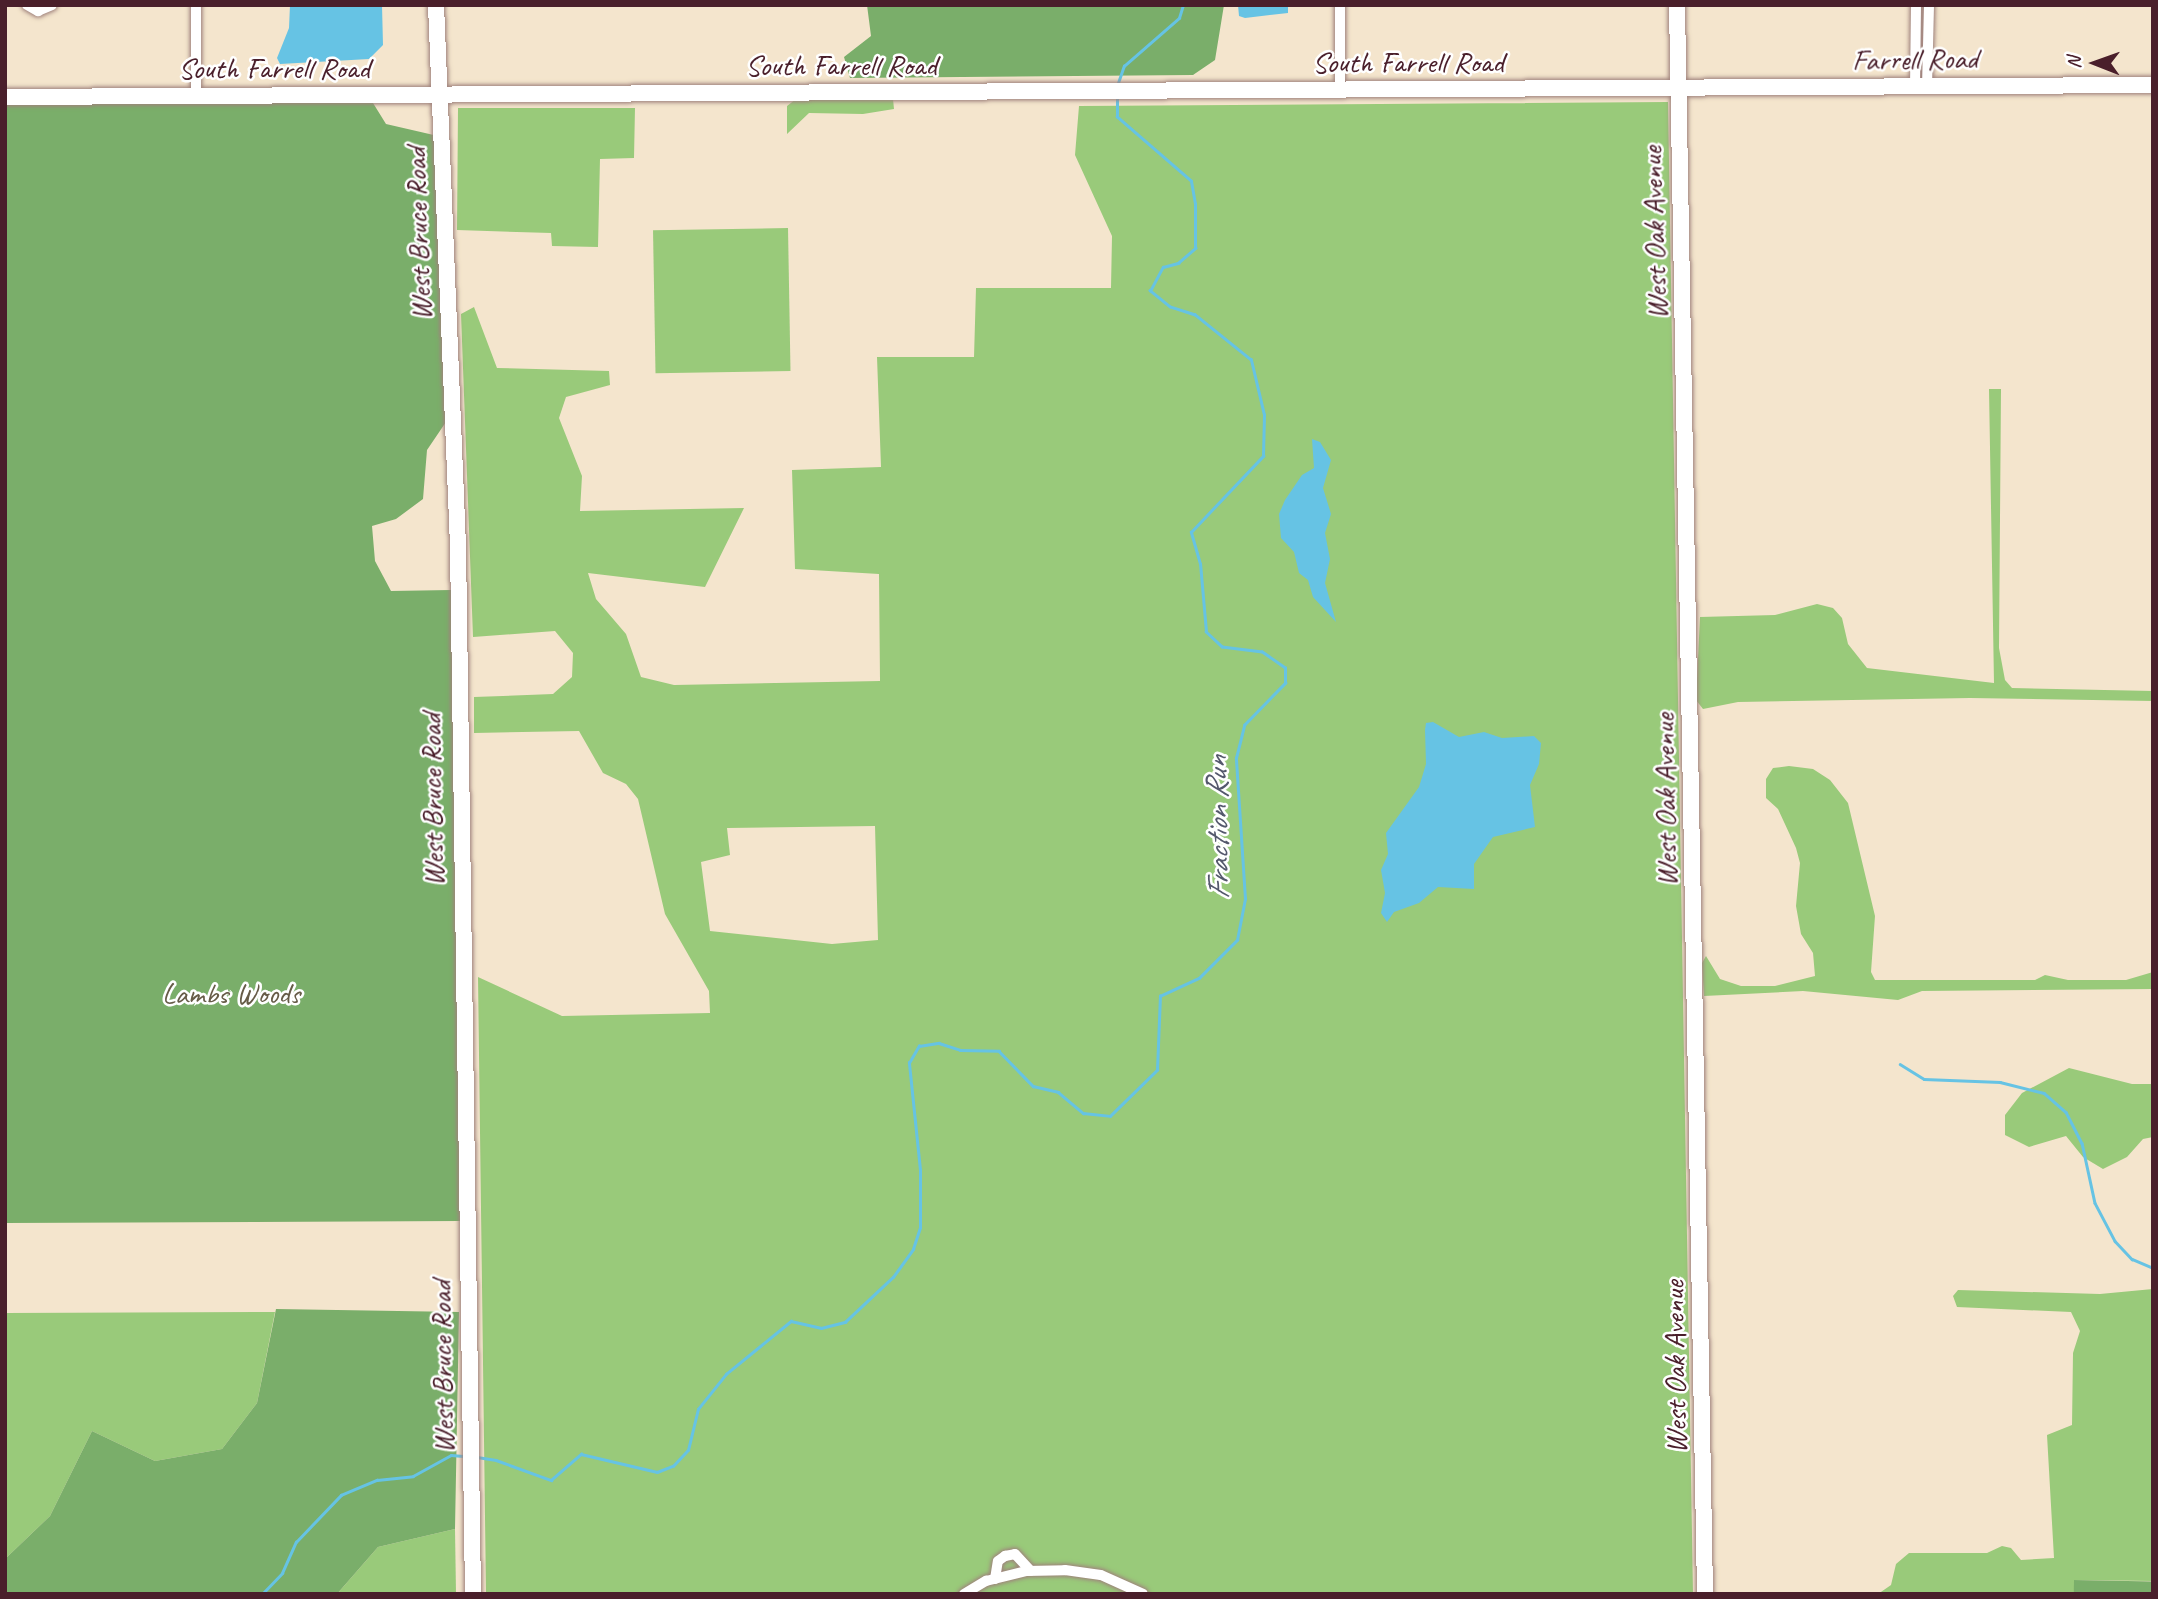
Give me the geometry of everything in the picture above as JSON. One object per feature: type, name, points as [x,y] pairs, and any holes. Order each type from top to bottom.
[{"type":"street","points":[[27,5],[38,11],[52,5]]},
{"type":"street","points":[[196,5],[196,96]]},
{"type":"street","name":"West Bruce Road","points":[[436,5],[458,545],[473,1594]]},
{"type":"street","points":[[1340,5],[1340,91]]},
{"type":"street","name":"West Oak Avenue","points":[[1677,5],[1705,1594]]},
{"type":"street","points":[[1916,5],[1921,87]]},
{"type":"street","points":[[1921,87],[1928,5]]},
{"type":"street","name":"Farrell Road","points":[[1678,89],[2153,85]]},
{"type":"street","name":"South Farrell Road","points":[[5,97],[1678,89]]},
{"type":"street","points":[[995,1579],[998,1561],[1005,1556],[1015,1554],[1031,1571]]},
{"type":"street","points":[[964,1594],[995,1579],[1031,1571],[1101,1575],[1143,1594]]},
{"type":"green space","points":[[867,5],[1224,5],[1215,60],[1193,75],[850,78],[844,57],[871,36]]},
{"type":"green space","points":[[796,99],[893,99],[894,109],[863,114],[809,113],[787,134],[787,106]]},
{"type":"green space","points":[[1668,102],[1693,1594],[486,1594],[478,977],[562,1016],[710,1013],[709,991],[665,914],[638,799],[626,784],[603,773],[579,731],[474,733],[474,697],[553,694],[572,677],[573,653],[555,631],[473,637],[461,314],[474,307],[497,368],[609,371],[610,385],[566,397],[559,418],[582,476],[580,511],[744,508],[705,587],[588,573],[596,599],[626,634],[641,677],[674,685],[880,681],[879,574],[795,569],[792,470],[881,467],[877,357],[974,357],[976,288],[1111,288],[1112,236],[1075,155],[1079,106]],"holes":[[[875,826],[878,940],[832,944],[710,931],[701,862],[730,855],[727,828]]]},
{"type":"green space","name":"Lambs Woods","points":[[5,103],[373,103],[386,124],[438,136],[448,419],[427,450],[423,499],[396,519],[372,526],[375,561],[391,591],[451,590],[460,1221],[5,1223]]},
{"type":"green space","points":[[458,108],[635,108],[634,158],[600,159],[598,247],[552,246],[551,233],[457,230]]},
{"type":"green space","points":[[788,228],[790,371],[656,373],[653,230]]},
{"type":"green space","points":[[1989,389],[2001,389],[1999,648],[2005,680],[2012,688],[2153,691],[2153,701],[1970,698],[1738,702],[1703,709],[1696,700],[1700,617],[1775,615],[1817,604],[1833,608],[1842,618],[1848,644],[1867,668],[1994,683]]},
{"type":"green space","points":[[1789,766],[1813,769],[1830,780],[1848,803],[1875,916],[1871,972],[1875,980],[2035,980],[2045,975],[2068,980],[2126,980],[2153,972],[2153,989],[1922,991],[1898,1000],[1803,991],[1704,996],[1702,963],[1706,956],[1720,979],[1741,986],[1775,986],[1815,976],[1813,953],[1801,934],[1796,906],[1800,863],[1796,848],[1778,809],[1766,798],[1766,779],[1773,768]]},
{"type":"green space","points":[[2069,1068],[2132,1084],[2153,1084],[2153,1137],[2143,1139],[2127,1157],[2103,1169],[2083,1157],[2066,1136],[2029,1147],[2005,1135],[2005,1115],[2022,1093]]},
{"type":"green space","points":[[2153,1289],[2153,1581],[2074,1580],[2074,1594],[1878,1594],[1891,1585],[1896,1564],[1909,1553],[1987,1553],[2002,1546],[2011,1548],[2021,1560],[2054,1558],[2047,1435],[2072,1425],[2073,1353],[2080,1331],[2071,1312],[1957,1307],[1953,1296],[1958,1290],[2100,1294]]},
{"type":"green space","points":[[276,1309],[459,1312],[455,1529],[378,1547],[337,1594],[5,1594],[5,1559],[50,1516],[92,1431],[155,1461],[222,1449],[257,1403]]},
{"type":"green space","points":[[275,1312],[257,1403],[222,1449],[155,1461],[92,1431],[50,1516],[5,1559],[5,1313]]},
{"type":"green space","points":[[455,1529],[456,1594],[337,1594],[378,1547]]},
{"type":"green space","points":[[2074,1580],[2153,1581],[2153,1594],[2074,1594]]},
{"type":"water","points":[[290,5],[382,5],[383,45],[369,59],[280,64],[277,58],[289,28]]},
{"type":"water","points":[[1238,5],[1288,5],[1288,13],[1245,18],[1239,16]]},
{"type":"water","points":[[1312,439],[1320,442],[1331,460],[1323,488],[1331,514],[1325,533],[1330,559],[1325,583],[1336,622],[1313,597],[1308,580],[1299,573],[1294,552],[1281,538],[1279,514],[1285,500],[1302,475],[1314,468]]},
{"type":"water","points":[[1433,722],[1459,737],[1484,732],[1502,738],[1534,736],[1541,743],[1539,764],[1530,785],[1535,827],[1493,837],[1474,864],[1474,889],[1438,887],[1419,903],[1394,912],[1387,922],[1381,913],[1385,893],[1381,870],[1388,854],[1386,833],[1419,787],[1426,764],[1426,723]]},
{"type":"waterway","name":"Fraction Run","points":[[1118,83],[1124,66],[1179,18],[1183,5]]},
{"type":"waterway","name":"Fraction Run","points":[[477,1457],[496,1460],[551,1480],[581,1454],[657,1472],[673,1466],[688,1450],[698,1409],[726,1374],[791,1321],[821,1328],[845,1322],[893,1277],[913,1249],[920,1228],[920,1170],[909,1063],[919,1046],[939,1043],[960,1050],[999,1051],[1033,1086],[1058,1092],[1083,1113],[1110,1116],[1157,1070],[1160,996],[1199,978],[1237,940],[1245,899],[1236,758],[1244,725],[1285,683],[1285,668],[1262,652],[1222,647],[1206,632],[1200,564],[1191,532],[1263,456],[1264,415],[1251,360],[1195,315],[1170,307],[1150,291],[1163,267],[1178,263],[1195,248],[1195,204],[1191,181],[1117,117],[1117,97]]},
{"type":"waterway","points":[[1900,1064],[1924,1079],[2000,1082],[2044,1093],[2066,1112],[2082,1143],[2095,1203],[2115,1241],[2132,1259],[2153,1268]]},
{"type":"waterway","name":"Fraction Run","points":[[262,1594],[282,1573],[296,1542],[341,1495],[377,1480],[413,1476],[451,1455],[463,1456]]}]
